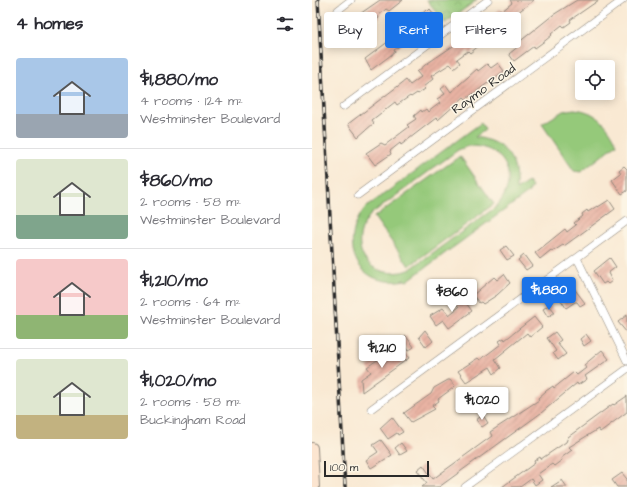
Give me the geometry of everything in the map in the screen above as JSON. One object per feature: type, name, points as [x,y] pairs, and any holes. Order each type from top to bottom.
[{"type":"street","points":[[338,10],[352,0]]},
{"type":"street","points":[[344,107],[488,0]]},
{"type":"street","name":"Raymo Road","points":[[358,195],[623,0]]},
{"type":"street","points":[[371,409],[627,221]]},
{"type":"street","points":[[577,258],[627,361]]},
{"type":"street","points":[[465,487],[627,369]]},
{"type":"street","points":[[312,450],[314,487]]},
{"type":"green space","points":[[427,0],[477,0],[460,12],[451,12],[451,19],[445,23],[443,20],[443,12],[436,12]]},
{"type":"green space","points":[[574,109],[589,112],[600,120],[610,130],[617,144],[581,172],[574,171],[542,124],[563,111]]},
{"type":"green space","points":[[481,123],[485,130],[475,137],[486,139],[495,143],[508,154],[515,169],[516,190],[528,182],[532,187],[528,193],[407,281],[389,281],[375,278],[364,271],[357,261],[353,249],[353,236],[357,222],[365,208]],"holes":[[[468,146],[481,147],[492,151],[500,157],[506,166],[508,186],[504,196],[496,207],[409,270],[395,273],[382,271],[372,266],[365,259],[361,249],[360,238],[363,226],[371,214],[458,150]]]},
{"type":"green space","points":[[460,156],[494,204],[409,266],[374,217]]},
{"type":"building","points":[[380,0],[403,0],[389,11],[386,9],[378,16],[379,18],[377,20],[377,12],[363,12]]},
{"type":"building","points":[[510,0],[534,0],[518,12],[497,12],[500,9],[502,11],[512,3]]},
{"type":"building","points":[[577,0],[599,0],[570,20],[571,22],[564,27],[562,25],[535,48],[534,46],[514,61],[509,54],[516,48],[521,48],[521,41],[553,15]]},
{"type":"building","points":[[426,9],[428,11],[430,9],[432,12],[423,12]]},
{"type":"building","points":[[385,44],[385,48],[397,48],[394,50],[395,52],[371,70],[365,59]]},
{"type":"building","points":[[451,47],[476,48],[470,53],[468,51],[457,59],[460,63],[454,68],[450,64],[431,76],[433,79],[423,87],[425,89],[418,94],[417,93],[411,97],[410,96],[397,105],[395,102],[372,120],[374,123],[358,137],[348,124],[406,80],[410,85],[421,77],[417,72]]},
{"type":"building","points":[[498,63],[504,71],[466,99],[464,97],[438,120],[436,118],[401,145],[400,143],[390,151],[391,154],[375,165],[366,153],[381,143],[385,145],[409,127],[407,125],[416,119],[414,116],[421,110],[422,112],[426,109],[428,112],[440,103],[437,99],[445,94],[441,89],[446,85],[451,92],[477,69],[478,71],[487,64],[491,68]]},
{"type":"building","points":[[624,166],[627,169],[627,191],[622,194],[612,180],[621,173],[619,170]]},
{"type":"building","points":[[609,200],[615,209],[564,246],[563,245],[552,252],[551,250],[540,259],[535,253],[565,229],[567,232],[576,225],[574,223],[583,216],[582,214],[587,210],[588,212]]},
{"type":"building","points":[[506,246],[514,256],[507,260],[500,250]]},
{"type":"building","points":[[524,255],[532,266],[526,270],[518,260]]},
{"type":"building","points":[[610,258],[616,267],[608,273],[612,281],[608,284],[606,282],[603,284],[594,271]]},
{"type":"building","points":[[504,274],[510,283],[497,295],[483,304],[481,302],[479,303],[473,295],[494,277],[497,280]]},
{"type":"building","points":[[573,287],[585,303],[580,306],[577,302],[575,302],[566,308],[559,297]]},
{"type":"building","points":[[460,295],[472,311],[449,328],[443,320],[436,325],[430,316],[443,308],[449,315],[459,307],[453,300]]},
{"type":"building","points":[[549,305],[555,312],[548,317],[543,309]]},
{"type":"building","points":[[627,315],[627,333],[618,322]]},
{"type":"building","points":[[534,317],[542,327],[530,337],[527,333],[495,359],[501,368],[494,374],[490,367],[466,382],[458,371],[478,358],[480,360],[501,344],[499,341],[504,338],[505,340]]},
{"type":"building","points":[[425,330],[433,341],[426,347],[419,337]]},
{"type":"building","points":[[555,332],[561,340],[557,343],[566,354],[558,360],[553,353],[556,351],[547,338]]},
{"type":"building","points":[[586,334],[591,341],[584,346],[580,339]]},
{"type":"building","points":[[406,336],[414,347],[408,351],[400,340]]},
{"type":"building","points":[[403,350],[409,358],[362,392],[361,379],[371,372],[367,367],[386,354],[390,360]]},
{"type":"building","points":[[602,350],[609,359],[585,376],[587,379],[578,385],[577,383],[541,413],[439,487],[422,487],[427,483],[417,470],[423,465],[433,479],[492,436],[490,432],[539,400],[538,398],[546,391],[553,386],[554,388],[574,372],[577,375],[586,368],[584,365]]},
{"type":"building","points":[[450,380],[455,386],[438,399],[439,401],[432,406],[435,409],[411,422],[404,413],[431,394],[434,388]]},
{"type":"building","points":[[627,396],[627,412],[600,432],[598,429],[569,447],[572,450],[561,458],[562,460],[554,466],[552,464],[538,474],[542,480],[535,485],[531,479],[520,487],[502,487],[535,463],[534,461],[540,457],[541,459],[566,442],[568,437],[613,404],[614,405]]},
{"type":"building","points":[[483,415],[488,423],[482,427],[476,420]]},
{"type":"building","points":[[392,417],[403,432],[398,435],[397,433],[388,439],[380,428]]},
{"type":"building","points":[[381,440],[392,455],[371,468],[366,460],[378,452],[373,445]]},
{"type":"building","points":[[401,443],[407,451],[400,455],[395,448]]},
{"type":"building","points":[[622,473],[627,479],[627,487],[617,487],[612,480]]},
{"type":"building","points":[[562,480],[567,487],[551,487]]},
{"type":"railway","points":[[318,0],[345,487]]}]
